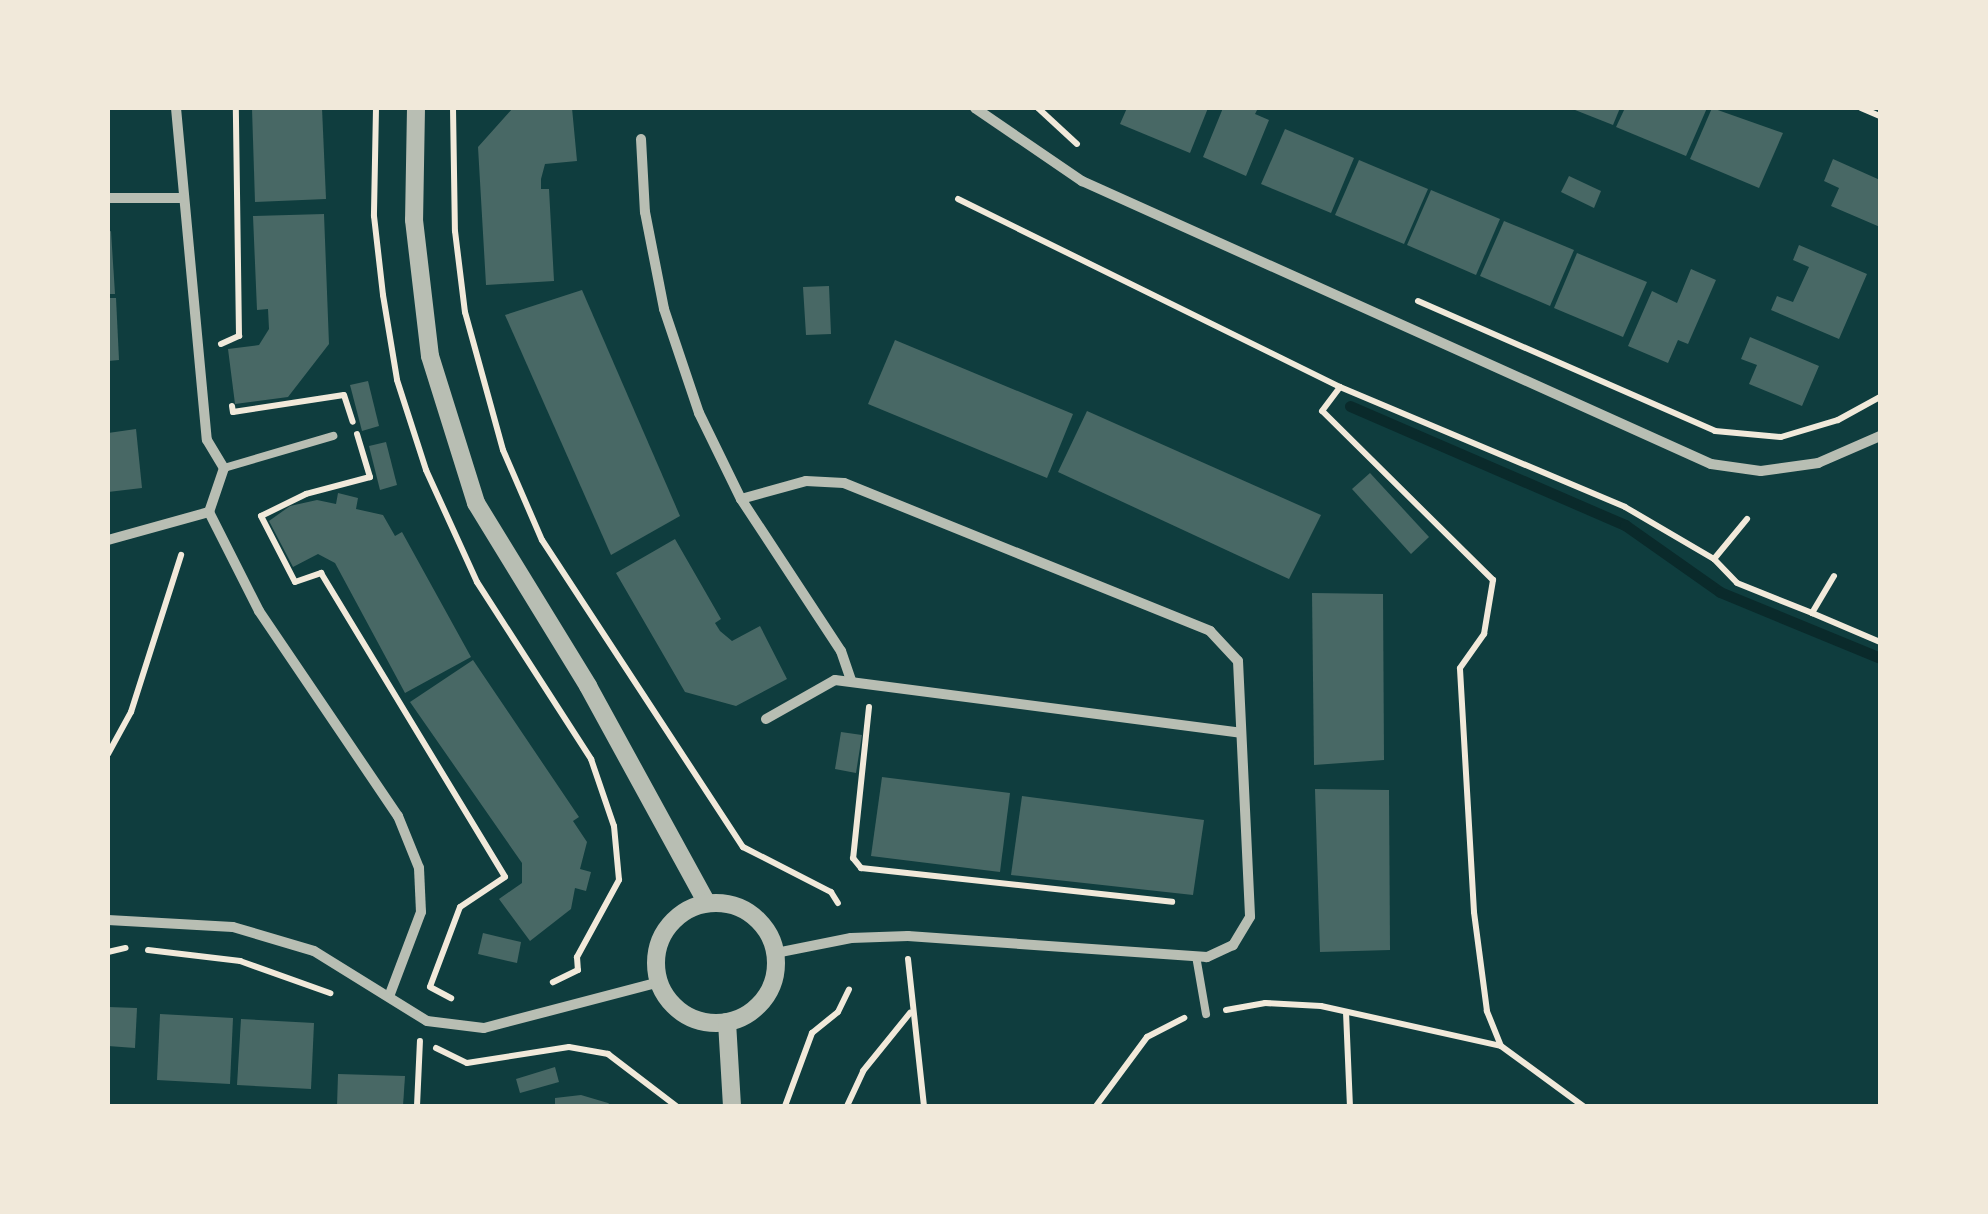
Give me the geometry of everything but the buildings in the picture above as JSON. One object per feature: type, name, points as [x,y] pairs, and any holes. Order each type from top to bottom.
[{"type":"street","points":[[176,108],[206,440],[224,468],[209,512],[259,610],[398,816],[418,868],[418,928],[390,994]]},
{"type":"street","points":[[416,108],[414,220],[430,356],[476,503],[588,686],[707,903]]},
{"type":"street","points":[[975,108],[1082,181],[1710,464],[1761,470],[1818,463],[1880,436]]},
{"type":"street","points":[[641,139],[645,212],[664,309],[699,413],[741,499],[840,651],[851,680]]},
{"type":"street","points":[[108,198],[182,198]]},
{"type":"street","points":[[741,499],[806,482],[844,483],[1210,631],[1238,662],[1250,917],[1232,945],[1201,957],[908,936],[851,938],[776,953]]},
{"type":"street","points":[[108,540],[209,512]]},
{"type":"street","points":[[766,720],[835,680],[851,680],[1241,733]]},
{"type":"street","points":[[707,903],[744,908],[759,920],[776,953],[770,990],[745,1016],[727,1022],[694,1019],[659,982],[656,964],[664,932],[675,918],[707,903]]},
{"type":"street","points":[[108,920],[233,927],[314,951],[390,994],[427,1021],[484,1028],[659,982]]},
{"type":"street","points":[[727,1022],[732,1106]]},
{"type":"lane","points":[[224,468],[333,436]]},
{"type":"lane","points":[[1201,957],[1206,1014]]},
{"type":"path","points":[[224,360],[221,343],[238,336],[236,108]]},
{"type":"path","points":[[454,108],[455,231],[465,312],[503,450],[542,540],[742,847],[831,892],[838,904]]},
{"type":"path","points":[[1038,108],[1092,159]]},
{"type":"path","points":[[1861,108],[1880,116]]},
{"type":"path","points":[[958,198],[1340,387],[1625,508],[1714,559],[1737,582],[1880,642]]},
{"type":"path","points":[[1404,295],[1715,431],[1781,437],[1838,420],[1880,396]]},
{"type":"path","points":[[1340,387],[1322,411],[1493,580],[1484,634],[1460,668],[1474,912],[1487,1011],[1500,1046]]},
{"type":"path","points":[[230,395],[233,412],[344,395],[370,477],[306,494],[260,516],[294,582],[321,573],[505,877],[460,908],[430,987],[458,1001]]},
{"type":"path","points":[[1714,559],[1747,519]]},
{"type":"path","points":[[108,754],[131,712],[181,555]]},
{"type":"path","points":[[1812,613],[1834,576]]},
{"type":"path","points":[[871,681],[853,858],[861,868],[1172,902]]},
{"type":"path","points":[[908,936],[910,1012],[924,1106]]},
{"type":"path","points":[[108,952],[126,948],[240,961],[338,995]]},
{"type":"path","points":[[534,990],[578,970]]},
{"type":"path","points":[[785,1106],[804,1048],[849,989]]},
{"type":"path","points":[[847,1106],[863,1071],[910,1012]]},
{"type":"path","points":[[1346,1012],[1350,1106]]},
{"type":"path","points":[[1366,1016],[1500,1046],[1583,1106]]},
{"type":"path","points":[[404,1032],[467,1063],[569,1046],[600,1053],[624,1063],[676,1106]]},
{"type":"path","points":[[417,1106],[420,1041]]},
{"type":"waterway","points":[[1350,406],[1625,525],[1720,592],[1880,658]]}]
